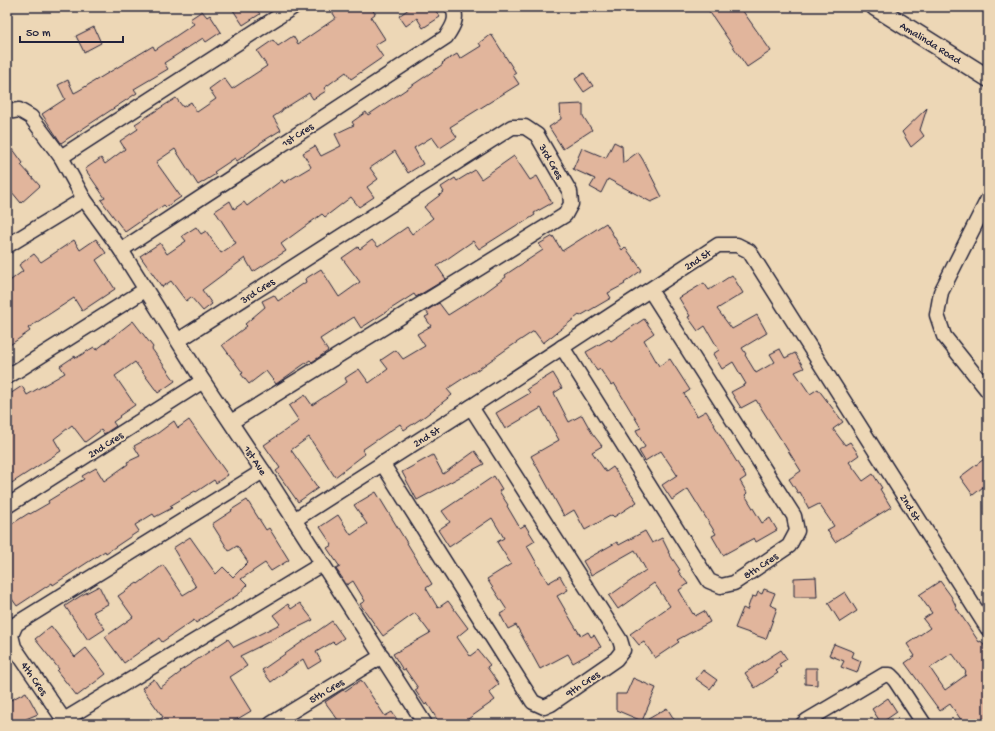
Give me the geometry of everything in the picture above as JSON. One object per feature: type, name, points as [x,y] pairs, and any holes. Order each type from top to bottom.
[{"type":"street","points":[[61,157],[293,7]]},
{"type":"street","name":"1st Cres","points":[[121,250],[446,37],[454,24],[455,11],[452,7]]},
{"type":"street","name":"Amalinda Road","points":[[875,7],[988,78]]},
{"type":"street","name":"1st Ave","points":[[7,112],[19,110],[31,117],[61,157],[84,199],[121,250],[145,290],[179,340],[203,381],[231,422],[425,724]]},
{"type":"street","name":"3rd Cres","points":[[179,340],[512,127],[525,127],[536,135],[570,192],[571,204],[565,215],[231,422]]},
{"type":"street","points":[[7,246],[84,199]]},
{"type":"street","points":[[988,199],[941,292],[937,315],[944,336],[988,391]]},
{"type":"street","name":"2nd St","points":[[294,520],[471,407],[718,245],[737,245],[749,251],[988,629]]},
{"type":"street","points":[[7,377],[145,290]]},
{"type":"street","name":"8th Cres","points":[[562,347],[709,581],[721,586],[734,583],[789,546],[797,531],[794,516],[650,290]]},
{"type":"street","name":"2nd Cres","points":[[7,506],[203,381]]},
{"type":"street","name":"9th Cres","points":[[382,463],[533,702],[544,707],[551,704],[616,659],[623,650],[620,640],[471,407]]},
{"type":"street","name":"4th Cres","points":[[262,471],[16,624],[11,635],[14,647],[63,722],[322,564]]},
{"type":"street","name":"5th Cres","points":[[271,724],[382,656]]},
{"type":"street","points":[[803,724],[884,675],[890,675],[895,680],[924,724]]},
{"type":"building","points":[[231,7],[255,7],[260,14],[243,25]]},
{"type":"building","points":[[329,7],[371,7],[375,14],[371,17],[385,39],[375,45],[383,57],[351,79],[346,72],[324,88],[326,91],[313,99],[309,93],[282,110],[273,117],[281,130],[260,143],[237,161],[235,158],[214,172],[216,174],[198,185],[175,149],[156,162],[181,197],[166,207],[164,205],[125,232],[101,200],[105,198],[85,169],[101,158],[105,164],[125,149],[120,141],[138,129],[135,124],[176,98],[183,107],[191,102],[197,112],[216,99],[209,89],[224,78],[232,89],[267,66],[257,51],[273,40],[278,46],[293,36],[298,44],[336,18]]},
{"type":"building","points":[[409,7],[433,7],[440,17],[423,28],[417,18],[406,26],[399,16],[410,8]]},
{"type":"building","points":[[714,7],[740,7],[771,51],[747,67],[709,11]]},
{"type":"building","points":[[202,11],[207,17],[210,15],[221,32],[206,42],[203,38],[164,63],[168,69],[134,89],[137,93],[61,143],[42,114],[65,99],[58,85],[68,80],[74,93],[78,91],[153,46],[155,50],[194,24],[190,19]]},
{"type":"building","points":[[94,27],[101,43],[84,52],[76,36]]},
{"type":"building","points":[[491,34],[516,73],[513,75],[519,84],[450,127],[457,137],[440,148],[432,137],[414,148],[423,164],[408,173],[395,151],[370,168],[378,179],[367,187],[374,197],[359,207],[351,197],[325,217],[322,214],[281,244],[286,251],[253,272],[245,258],[202,290],[212,304],[203,311],[191,297],[186,301],[171,281],[162,287],[140,256],[160,243],[167,254],[186,241],[182,236],[196,227],[201,234],[206,231],[221,253],[236,243],[215,211],[230,201],[234,209],[244,202],[247,206],[282,180],[284,183],[311,167],[303,153],[315,146],[321,156],[341,146],[335,134],[354,125],[352,122],[366,112],[368,115],[426,76],[443,64],[442,63],[457,54],[460,59],[481,46],[479,43]]},
{"type":"building","points":[[584,73],[593,86],[584,92],[575,79]]},
{"type":"building","points":[[583,104],[583,116],[592,130],[563,149],[549,127],[561,119],[560,105]]},
{"type":"building","points":[[927,108],[920,130],[924,136],[911,147],[902,132]]},
{"type":"building","points":[[7,141],[23,163],[21,165],[40,186],[21,203],[7,186]]},
{"type":"building","points":[[614,142],[622,146],[623,163],[638,152],[662,197],[651,202],[608,179],[601,193],[590,187],[595,179],[573,169],[582,148],[606,158]]},
{"type":"building","points":[[514,156],[530,180],[537,176],[552,203],[534,213],[535,215],[521,224],[520,223],[479,249],[473,241],[437,266],[446,279],[416,297],[414,294],[361,328],[354,317],[320,339],[328,351],[312,362],[310,360],[276,384],[266,371],[249,384],[241,374],[243,373],[222,345],[247,326],[245,324],[265,307],[262,301],[274,295],[278,301],[306,282],[305,279],[321,269],[339,297],[360,282],[342,258],[358,247],[360,249],[372,240],[378,247],[407,227],[412,234],[433,218],[424,207],[444,192],[441,187],[455,178],[457,181],[475,170],[481,179]]},
{"type":"building","points":[[606,223],[622,250],[625,247],[642,270],[624,283],[625,284],[608,293],[611,298],[580,316],[579,315],[543,343],[534,331],[447,389],[452,395],[404,430],[400,424],[362,450],[365,454],[335,477],[309,437],[291,450],[318,488],[298,502],[276,471],[280,468],[264,445],[299,421],[289,406],[305,395],[312,405],[347,382],[345,378],[359,369],[369,383],[388,369],[381,360],[396,350],[403,359],[425,346],[417,334],[431,326],[425,317],[429,315],[426,311],[439,303],[448,315],[480,296],[506,277],[505,275],[543,250],[539,244],[553,236],[562,251]]},
{"type":"building","points":[[96,239],[106,253],[96,260],[115,289],[82,311],[74,298],[28,328],[30,331],[7,347],[7,283],[23,271],[19,265],[34,254],[41,262],[74,240],[80,250]]},
{"type":"building","points":[[732,275],[743,293],[717,309],[732,329],[757,315],[767,333],[742,348],[756,373],[775,362],[770,354],[780,349],[785,358],[795,353],[804,368],[795,372],[810,394],[818,389],[843,422],[833,429],[845,445],[850,442],[859,455],[849,462],[863,481],[873,474],[891,507],[835,542],[827,530],[834,526],[819,504],[809,509],[800,492],[798,493],[789,479],[801,471],[756,400],[741,408],[731,392],[746,384],[733,362],[722,369],[713,354],[719,350],[705,326],[698,331],[688,317],[690,316],[679,298],[704,283],[709,290]]},
{"type":"building","points":[[644,319],[654,333],[644,340],[659,366],[670,359],[690,390],[684,394],[697,416],[706,411],[746,477],[740,481],[747,493],[745,495],[762,523],[770,518],[777,530],[756,542],[754,538],[723,555],[712,536],[716,534],[688,489],[672,500],[662,485],[677,475],[661,451],[645,461],[639,451],[645,447],[636,430],[641,428],[614,383],[611,385],[600,369],[597,371],[586,352],[609,339],[611,341]]},
{"type":"building","points":[[133,321],[153,347],[152,349],[175,381],[158,393],[135,362],[115,376],[135,405],[113,422],[116,426],[104,434],[101,430],[85,442],[72,425],[54,439],[61,451],[7,486],[7,396],[22,386],[27,395],[65,373],[60,366],[75,356],[76,358],[94,347],[96,350]]},
{"type":"building","points":[[553,373],[562,388],[554,393],[569,422],[582,415],[592,433],[602,446],[592,452],[606,472],[613,467],[637,502],[614,517],[612,515],[585,530],[574,510],[564,516],[531,456],[559,440],[541,408],[505,429],[496,413],[530,393],[527,389]]},
{"type":"building","points":[[189,420],[228,475],[216,483],[214,480],[196,492],[195,491],[170,506],[172,508],[155,517],[153,514],[135,525],[139,531],[106,553],[105,551],[53,585],[52,583],[17,606],[7,592],[7,527],[29,513],[30,514],[49,503],[48,501],[84,479],[82,476],[96,468],[104,481],[128,464],[127,462],[140,456],[134,446],[158,433],[174,421],[178,428]]},
{"type":"building","points":[[475,451],[484,464],[417,500],[402,472],[433,455],[443,474]]},
{"type":"building","points":[[988,456],[988,483],[973,495],[960,477]]},
{"type":"building","points":[[494,476],[502,489],[499,491],[520,528],[525,525],[535,541],[527,546],[548,583],[560,576],[568,590],[557,596],[574,625],[581,636],[588,632],[591,637],[594,635],[601,647],[573,663],[568,654],[540,669],[516,625],[508,629],[500,614],[507,610],[487,579],[511,564],[497,542],[504,538],[492,518],[449,547],[438,530],[450,522],[442,511]]},
{"type":"building","points":[[376,492],[432,584],[426,588],[438,608],[448,601],[468,628],[457,637],[470,656],[478,650],[490,665],[487,667],[499,684],[489,692],[495,700],[461,724],[440,724],[427,703],[425,705],[415,690],[418,688],[405,669],[403,670],[393,654],[430,633],[415,613],[383,636],[360,604],[365,601],[353,581],[347,585],[336,569],[340,567],[327,548],[332,545],[320,527],[338,515],[351,535],[367,524],[354,505]]},
{"type":"building","points":[[247,500],[266,530],[269,528],[289,560],[271,571],[265,563],[241,579],[247,585],[239,594],[196,623],[194,620],[162,642],[159,638],[124,663],[105,637],[133,617],[118,596],[137,583],[138,584],[163,565],[183,595],[196,587],[173,548],[190,537],[216,574],[223,567],[233,577],[248,562],[237,546],[229,551],[212,524]]},
{"type":"building","points":[[645,531],[652,543],[662,538],[668,552],[680,570],[678,571],[688,584],[679,590],[693,614],[694,613],[695,616],[704,611],[710,622],[677,640],[679,642],[655,658],[644,642],[639,645],[630,634],[670,606],[654,583],[618,609],[609,596],[646,570],[635,550],[591,575],[583,561],[617,542],[619,545]]},
{"type":"building","points":[[816,577],[817,597],[794,597],[794,578]]},
{"type":"building","points":[[940,581],[979,642],[981,641],[988,651],[988,724],[964,724],[950,704],[940,711],[905,663],[915,656],[907,644],[930,628],[923,619],[932,613],[919,595]],"holes":[[[952,653],[966,672],[966,675],[945,690],[930,668]]]},
{"type":"building","points":[[99,586],[108,604],[93,612],[105,629],[88,640],[65,606]]},
{"type":"building","points":[[764,589],[775,593],[770,605],[777,608],[766,639],[735,628],[743,608],[747,610],[752,596],[756,597],[758,592],[762,594]]},
{"type":"building","points":[[845,592],[857,611],[840,622],[828,603]]},
{"type":"building","points":[[300,603],[313,620],[240,656],[247,666],[230,677],[251,711],[229,724],[153,724],[163,717],[142,688],[154,679],[160,688],[181,672],[180,671],[228,639],[234,647],[280,624],[273,615],[288,604],[291,609]]},
{"type":"building","points":[[332,621],[344,638],[335,644],[333,642],[316,652],[321,661],[308,669],[303,659],[271,682],[262,670]]},
{"type":"building","points":[[51,626],[75,657],[86,648],[106,674],[77,696],[57,671],[59,669],[35,639]]},
{"type":"building","points":[[834,644],[854,652],[852,657],[861,661],[857,673],[841,667],[844,661],[829,655]]},
{"type":"building","points":[[781,650],[787,659],[779,664],[781,667],[776,671],[778,673],[755,688],[745,673]]},
{"type":"building","points":[[805,668],[817,668],[817,685],[805,684]]},
{"type":"building","points":[[703,670],[717,680],[710,689],[696,679]]},
{"type":"building","points":[[633,678],[656,688],[642,721],[616,710],[616,694],[626,694]]},
{"type":"building","points":[[361,680],[385,716],[392,712],[400,724],[341,724],[325,702]]},
{"type":"building","points":[[26,692],[38,714],[26,719],[26,724],[7,724],[7,702]]},
{"type":"building","points":[[888,698],[897,712],[881,723],[872,709]]},
{"type":"building","points":[[667,708],[677,724],[640,724]]}]
